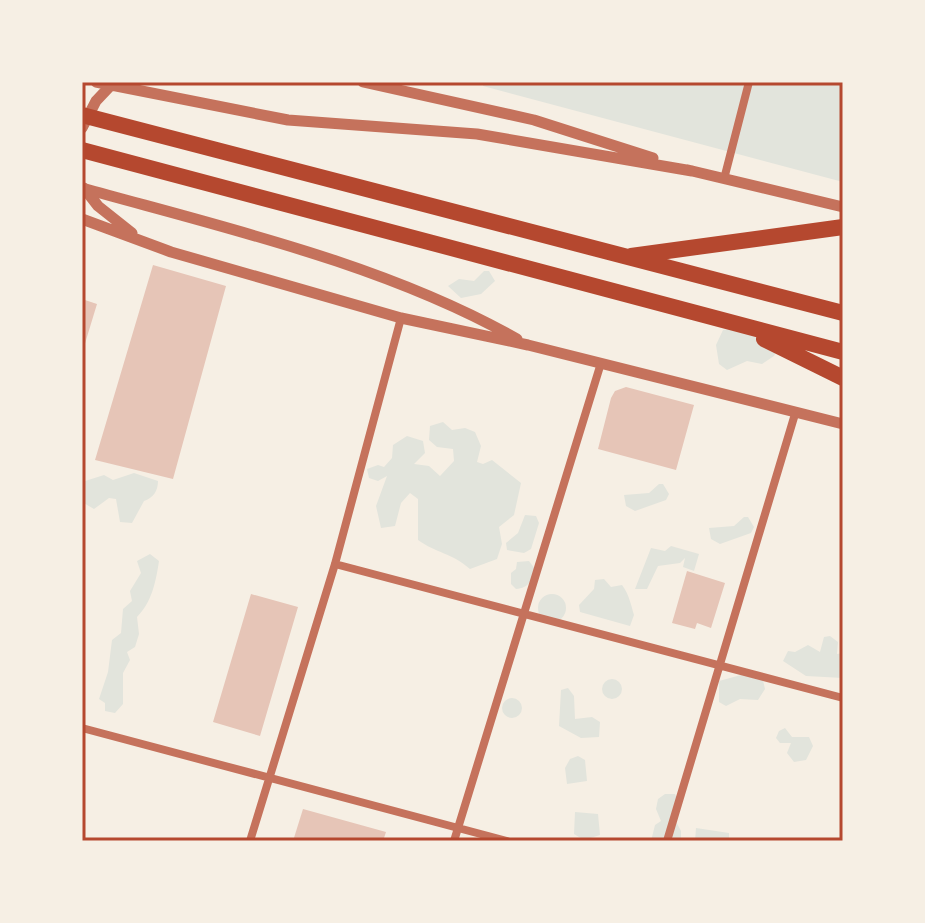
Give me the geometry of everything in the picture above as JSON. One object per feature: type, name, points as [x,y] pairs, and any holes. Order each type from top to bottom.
[{"type":"highway","points":[[82,115],[843,313]]},
{"type":"highway","points":[[82,150],[843,352]]},
{"type":"highway","points":[[625,257],[843,227]]},
{"type":"highway","points":[[734,324],[843,378]]},
{"type":"street","points":[[96,82],[288,120],[477,134],[692,171]]},
{"type":"street","points":[[82,128],[96,101],[115,82]]},
{"type":"street","points":[[363,82],[534,120],[692,171],[843,207]]},
{"type":"street","points":[[724,179],[749,82]]},
{"type":"street","points":[[82,186],[407,287],[482,319],[528,345]]},
{"type":"street","points":[[82,186],[98,206],[144,241]]},
{"type":"street","points":[[82,219],[171,252],[401,318],[528,345],[843,424]]},
{"type":"street","points":[[250,841],[335,564],[401,318]]},
{"type":"street","points":[[454,841],[601,363]]},
{"type":"street","points":[[667,841],[795,414]]},
{"type":"street","points":[[335,564],[843,698]]},
{"type":"street","points":[[82,728],[507,841]]},
{"type":"shaded area","points":[[484,82],[843,82],[843,182],[483,86]]},
{"type":"shaded area","points":[[484,271],[489,271],[495,281],[481,294],[461,298],[448,286],[459,279],[474,281]]},
{"type":"shaded area","points":[[737,328],[780,344],[774,356],[762,364],[747,361],[727,370],[719,364],[716,345],[723,330]]},
{"type":"shaded area","points":[[443,422],[452,430],[465,428],[475,432],[481,446],[477,462],[483,464],[492,460],[521,483],[514,515],[499,527],[502,544],[497,559],[470,569],[418,540],[418,499],[410,493],[401,503],[395,526],[381,528],[376,506],[387,476],[378,481],[369,478],[367,469],[378,465],[384,467],[392,458],[393,445],[407,436],[423,441],[425,453],[414,464],[429,466],[440,476],[454,461],[453,449],[437,447],[429,440],[430,426]]},
{"type":"shaded area","points":[[134,473],[158,481],[154,494],[144,501],[132,523],[120,522],[116,499],[109,498],[94,509],[82,502],[82,482],[104,475],[113,480]]},
{"type":"shaded area","points":[[663,484],[669,494],[666,500],[635,511],[626,506],[624,495],[649,493]]},
{"type":"shaded area","points":[[525,515],[536,516],[539,523],[531,549],[524,553],[507,550],[506,543],[518,533]]},
{"type":"shaded area","points":[[748,517],[754,527],[751,533],[720,544],[711,539],[709,528],[734,526]]},
{"type":"shaded area","points":[[671,546],[699,554],[694,571],[683,567],[685,558],[680,563],[658,566],[647,589],[635,589],[651,548],[665,551]]},
{"type":"shaded area","points":[[150,554],[159,561],[158,569],[150,598],[137,617],[139,634],[135,647],[127,652],[130,660],[123,673],[123,704],[115,713],[105,711],[105,703],[99,699],[108,672],[112,640],[121,633],[123,609],[132,601],[130,591],[141,573],[137,561]]},
{"type":"shaded area","points":[[529,561],[535,569],[531,580],[524,587],[516,589],[511,584],[511,573],[516,569],[517,562]]},
{"type":"shaded area","points":[[604,579],[611,587],[622,585],[626,592],[634,615],[630,626],[580,612],[579,605],[594,589],[595,580]]},
{"type":"shaded area","points":[[552,594],[562,598],[566,608],[562,618],[552,622],[542,618],[538,608],[542,598]]},
{"type":"shaded area","points":[[830,636],[838,642],[837,654],[843,653],[843,678],[806,676],[783,661],[788,651],[795,652],[808,645],[820,652],[824,637]]},
{"type":"shaded area","points":[[741,675],[762,676],[765,689],[758,700],[740,699],[726,706],[719,702],[719,681]]},
{"type":"shaded area","points":[[612,679],[619,682],[622,689],[619,696],[612,699],[605,696],[602,689],[605,682]]},
{"type":"shaded area","points":[[568,688],[574,696],[575,719],[592,717],[600,722],[599,737],[581,738],[559,726],[561,690]]},
{"type":"shaded area","points":[[508,698],[516,698],[522,708],[516,718],[508,718],[502,712],[502,704]]},
{"type":"shaded area","points":[[785,728],[792,737],[809,737],[813,746],[806,760],[794,762],[787,753],[791,743],[780,743],[776,738],[779,731]]},
{"type":"shaded area","points":[[578,756],[585,760],[587,781],[567,784],[565,768],[570,759]]},
{"type":"shaded area","points":[[665,794],[675,794],[679,803],[673,816],[681,831],[681,841],[651,841],[655,825],[661,821],[656,809],[658,799]]},
{"type":"shaded area","points":[[575,812],[598,814],[600,835],[584,840],[574,834]]},
{"type":"shaded area","points":[[696,828],[729,833],[729,841],[695,841]]},
{"type":"building","points":[[153,265],[226,286],[173,479],[95,460]]},
{"type":"building","points":[[82,299],[97,304],[83,350],[82,349]]},
{"type":"building","points":[[626,387],[694,405],[676,470],[598,449],[611,398],[615,391]]},
{"type":"building","points":[[687,571],[725,583],[711,628],[697,623],[695,629],[672,623]]},
{"type":"building","points":[[251,594],[298,607],[260,736],[213,722]]},
{"type":"building","points":[[303,809],[386,832],[383,841],[293,841]]}]
